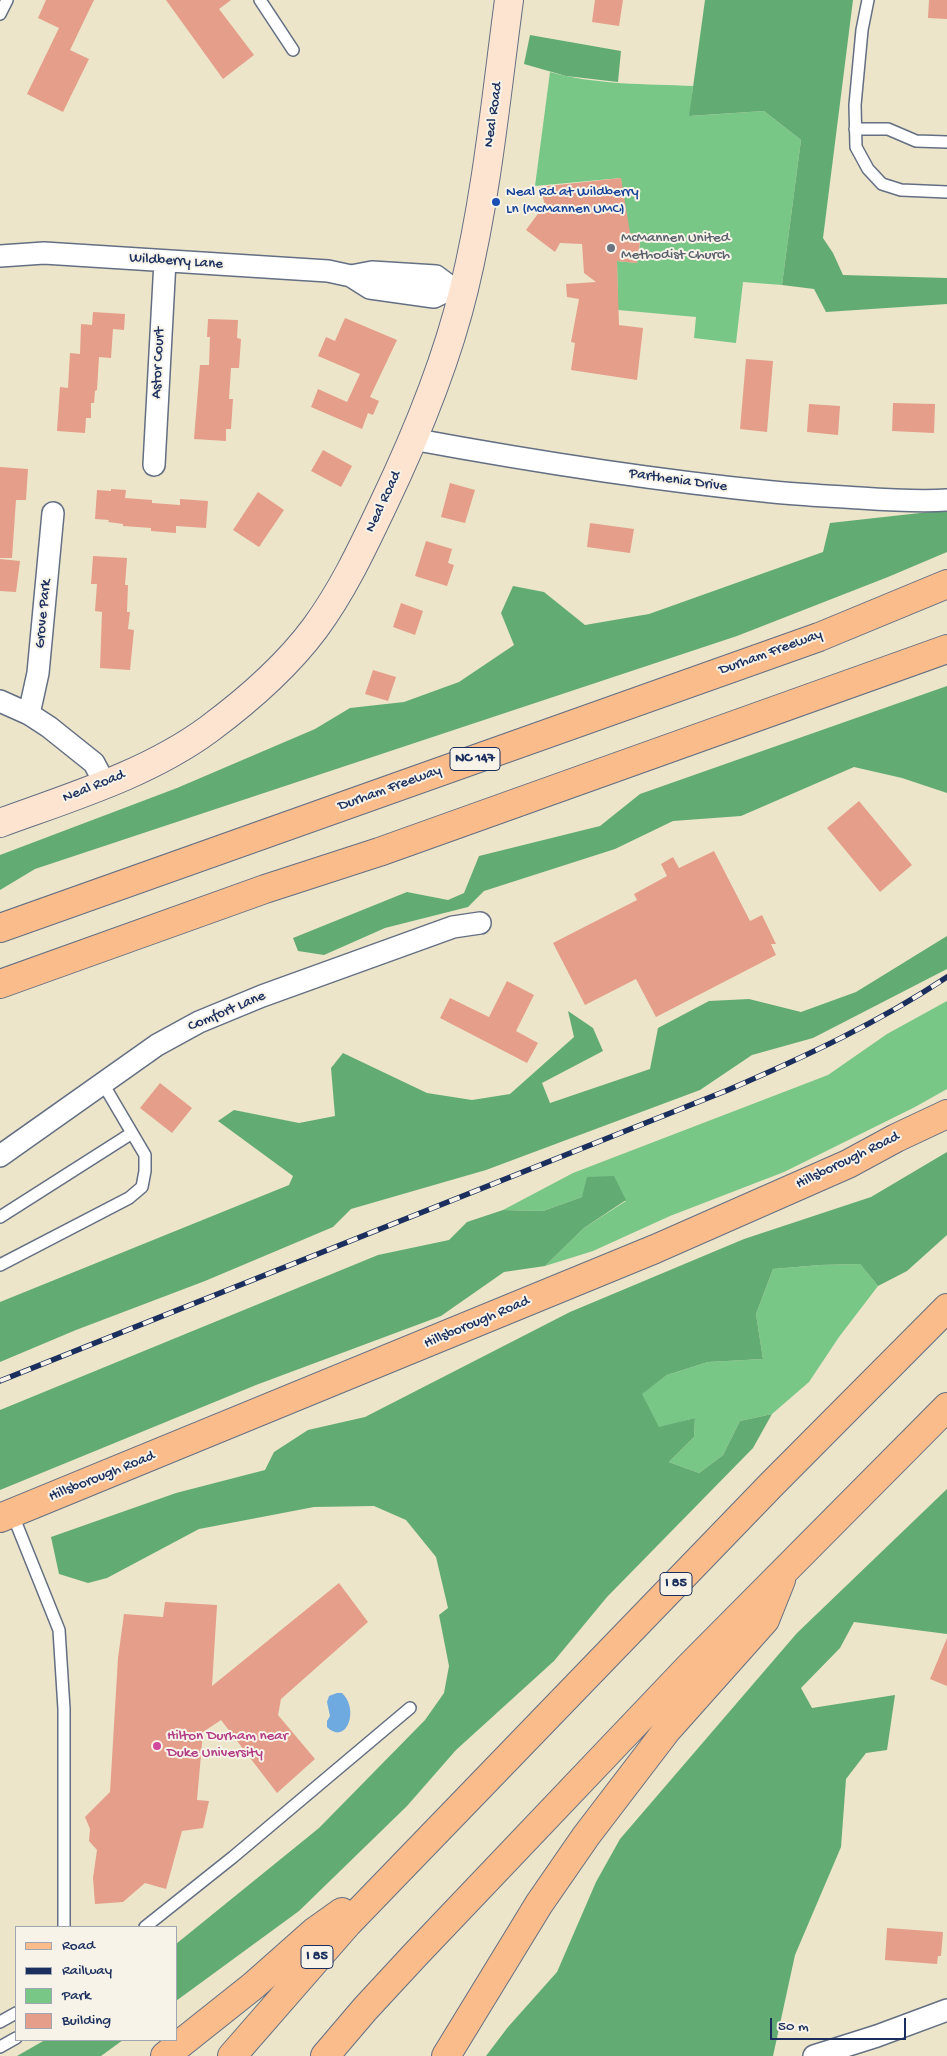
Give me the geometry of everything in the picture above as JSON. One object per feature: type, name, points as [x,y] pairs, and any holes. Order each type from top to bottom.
[{"type":"main road","name":"Durham Freeway","points":[[0,928],[801,643],[947,584]]},
{"type":"main road","points":[[0,984],[947,649]]},
{"type":"main road","name":"Hillsborough Road","points":[[6,1516],[655,1249],[848,1164],[896,1138],[947,1114]]},
{"type":"main road","name":"I 85","points":[[232,2056],[341,1930],[772,1484],[947,1308]]},
{"type":"main road","points":[[325,2056],[365,2009],[461,1906],[787,1567],[947,1407]]},
{"type":"main road","points":[[446,2056],[539,1904],[586,1836],[667,1730],[765,1620],[787,1567]]},
{"type":"main road","points":[[165,2056],[254,1986],[314,1932],[407,1863]]},
{"type":"street","name":"Neal Road","points":[[0,823],[105,784],[144,767],[182,747],[209,729],[273,676],[325,614],[355,564],[399,471],[424,411],[449,342],[458,289],[482,202],[509,0]]},
{"type":"street","name":"Wildberry Lane","points":[[0,256],[44,253],[328,271],[351,276],[372,272],[436,276],[458,289]]},
{"type":"street","name":"Astor Court","points":[[154,465],[165,262]]},
{"type":"street","name":"Parthenia Drive","points":[[412,439],[502,456],[702,485],[883,500],[947,500]]},
{"type":"street","name":"Grove Park","points":[[29,714],[38,673],[53,513]]},
{"type":"street","points":[[0,701],[29,714],[49,727],[94,764],[105,784]]},
{"type":"street","name":"Comfort Lane","points":[[0,1156],[157,1044],[199,1022],[271,993],[453,926],[480,923]]},
{"type":"street","points":[[814,2056],[877,2036],[947,2010]]},
{"type":"lane","points":[[0,14],[7,0]]},
{"type":"lane","points":[[260,0],[293,50]]},
{"type":"lane","points":[[868,0],[862,30],[855,129],[856,147],[868,170],[882,184],[901,190],[947,192]]},
{"type":"lane","points":[[855,129],[888,129],[916,141],[947,142]]},
{"type":"lane","points":[[0,1265],[130,1198],[142,1186],[145,1171],[145,1155],[102,1082]]},
{"type":"lane","points":[[0,1217],[132,1133]]},
{"type":"lane","points":[[6,1516],[59,1630],[64,1709],[64,1926]]},
{"type":"lane","points":[[146,1926],[233,1858],[410,1708]]},
{"type":"lane","points":[[0,2022],[15,2014]]},
{"type":"lane","points":[[0,2047],[15,2039]]},
{"type":"green space","points":[[705,0],[853,0],[823,238],[833,253],[843,275],[947,278],[947,304],[826,312],[814,289],[782,285],[801,140],[764,111],[689,116]]},
{"type":"green space","points":[[530,35],[621,51],[618,82],[566,76],[524,64]]},
{"type":"green space","points":[[550,72],[603,82],[693,86],[690,116],[764,111],[801,140],[782,285],[743,282],[736,343],[694,338],[696,317],[618,310],[617,261],[637,263],[641,236],[626,233],[621,178],[535,186]]},
{"type":"green space","points":[[947,510],[947,552],[888,577],[737,636],[35,869],[0,890],[0,855],[177,788],[315,729],[350,708],[404,702],[459,682],[514,645],[501,613],[513,586],[544,592],[585,625],[649,614],[823,552],[830,523]]},
{"type":"green space","points":[[947,686],[947,793],[902,778],[854,767],[741,816],[673,821],[615,849],[484,891],[468,907],[385,928],[324,955],[298,951],[293,938],[407,892],[448,900],[464,893],[479,856],[600,826],[640,794]]},
{"type":"green space","points":[[947,936],[947,969],[813,1038],[752,1055],[700,1090],[486,1170],[351,1209],[333,1227],[205,1281],[76,1330],[0,1362],[0,1302],[289,1185],[293,1176],[218,1121],[234,1110],[299,1123],[335,1116],[331,1068],[343,1053],[427,1093],[472,1100],[510,1094],[574,1037],[568,1011],[593,1028],[603,1051],[542,1083],[550,1103],[650,1069],[658,1028],[709,1001],[749,999],[801,1012],[856,992]]},
{"type":"green space","points":[[947,1001],[947,1089],[915,1107],[784,1172],[670,1216],[593,1251],[545,1266],[584,1228],[626,1201],[582,1197],[543,1211],[503,1210],[573,1173],[828,1075],[887,1034]]},
{"type":"green space","points":[[947,1152],[947,1235],[907,1271],[878,1286],[860,1264],[773,1269],[756,1314],[763,1359],[708,1362],[667,1375],[642,1394],[659,1427],[695,1418],[694,1437],[669,1462],[699,1473],[723,1455],[740,1421],[772,1414],[753,1448],[607,1597],[554,1661],[456,1750],[407,1806],[299,1911],[178,2000],[178,1942],[319,1828],[425,1720],[444,1693],[449,1666],[439,1615],[448,1608],[436,1557],[406,1520],[374,1506],[314,1507],[199,1529],[107,1578],[88,1583],[59,1574],[51,1537],[176,1493],[265,1470],[274,1452],[308,1430],[365,1417],[570,1312],[744,1239],[871,1197]]},
{"type":"green space","points":[[614,1176],[626,1200],[584,1228],[545,1266],[504,1272],[441,1316],[256,1385],[0,1490],[0,1410],[378,1255],[449,1240],[467,1222],[503,1210],[543,1211],[582,1197],[587,1177]]},
{"type":"green space","points":[[860,1264],[878,1286],[839,1337],[809,1382],[772,1414],[740,1421],[723,1455],[699,1473],[669,1462],[694,1437],[695,1418],[659,1428],[641,1394],[667,1375],[708,1362],[763,1359],[756,1314],[773,1269]]},
{"type":"green space","points":[[947,1489],[947,1634],[854,1622],[840,1648],[801,1688],[812,1708],[895,1695],[887,1750],[866,1753],[846,1779],[841,1847],[795,1955],[773,2056],[486,2056],[508,2027],[557,1972],[596,1882],[620,1839],[797,1633]]},
{"type":"green space","points":[[43,2041],[122,2041],[101,2056],[17,2056]]},
{"type":"water","points":[[342,1693],[347,1700],[350,1716],[345,1729],[340,1732],[334,1732],[327,1727],[327,1721],[330,1716],[327,1702],[329,1696]]},
{"type":"building","points":[[46,0],[94,0],[70,50],[89,59],[63,112],[27,94],[59,28],[38,18]]},
{"type":"building","points":[[166,0],[231,0],[219,9],[254,55],[223,79]]},
{"type":"building","points":[[595,0],[623,0],[619,26],[592,22]]},
{"type":"building","points":[[929,0],[947,0],[947,19],[928,18]]},
{"type":"building","name":"McMannen United Methodist Church","points":[[621,178],[630,233],[641,235],[637,263],[617,261],[619,325],[643,328],[637,380],[571,370],[575,343],[571,342],[579,299],[567,297],[566,284],[596,282],[584,273],[582,244],[560,243],[555,252],[526,230],[545,204],[539,187]]},
{"type":"building","points":[[93,312],[125,314],[124,330],[113,329],[111,358],[99,357],[97,390],[95,391],[94,403],[91,403],[91,418],[86,418],[85,433],[57,431],[60,387],[68,388],[70,353],[80,354],[81,324],[92,325]]},
{"type":"building","points":[[345,318],[397,340],[370,397],[379,401],[373,415],[368,413],[362,429],[311,407],[318,389],[347,402],[360,374],[318,356],[326,337],[335,341]]},
{"type":"building","points":[[208,319],[238,320],[237,338],[241,339],[239,368],[231,368],[229,399],[233,399],[231,429],[226,429],[226,441],[194,439],[200,365],[209,365],[210,337],[207,337]]},
{"type":"building","points":[[746,359],[773,361],[767,432],[740,429]]},
{"type":"building","points":[[893,403],[935,404],[934,433],[892,431]]},
{"type":"building","points":[[809,404],[840,406],[838,435],[807,432]]},
{"type":"building","points":[[323,450],[352,466],[341,487],[311,471]]},
{"type":"building","points":[[0,467],[28,469],[26,500],[16,500],[12,558],[0,558]]},
{"type":"building","points":[[450,483],[475,490],[465,523],[441,517]]},
{"type":"building","points":[[111,489],[126,490],[125,498],[152,500],[152,503],[180,505],[180,499],[208,501],[206,528],[176,526],[176,533],[151,531],[151,528],[123,526],[123,524],[108,522],[109,520],[95,519],[97,490],[111,491]]},
{"type":"building","points":[[258,492],[284,510],[259,547],[233,530]]},
{"type":"building","points":[[590,523],[634,529],[630,553],[587,547]]},
{"type":"building","points":[[426,541],[452,549],[448,563],[454,565],[447,586],[415,576]]},
{"type":"building","points":[[93,556],[127,558],[125,585],[128,585],[127,612],[130,612],[128,629],[134,630],[130,670],[100,668],[102,612],[95,611],[97,584],[91,584]]},
{"type":"building","points":[[0,559],[20,561],[16,592],[0,591]]},
{"type":"building","points":[[401,603],[423,611],[415,635],[393,627]]},
{"type":"building","points":[[373,670],[396,677],[388,701],[365,694]]},
{"type":"building","points":[[859,801],[912,865],[880,892],[827,828]]},
{"type":"building","points":[[714,851],[750,921],[762,915],[776,944],[771,944],[776,955],[656,1017],[636,979],[585,1005],[553,943],[637,900],[634,894],[667,876],[661,864],[673,857],[679,868]]},
{"type":"building","points":[[507,981],[534,995],[516,1031],[538,1043],[527,1063],[440,1018],[450,998],[489,1017]]},
{"type":"building","points":[[160,1083],[192,1108],[172,1133],[140,1108]]},
{"type":"building","name":"Hilton Durham near Duke University","points":[[339,1583],[368,1622],[281,1699],[278,1715],[315,1759],[277,1793],[221,1720],[203,1732],[197,1800],[209,1801],[203,1828],[182,1831],[166,1889],[145,1883],[123,1902],[95,1904],[93,1878],[97,1850],[89,1841],[90,1829],[85,1817],[110,1792],[118,1658],[124,1614],[163,1617],[165,1602],[217,1605],[212,1686]]},
{"type":"building","points":[[947,1638],[947,1686],[930,1679]]},
{"type":"building","points":[[887,1928],[943,1932],[941,1956],[938,1956],[937,1964],[885,1960]]},
{"type":"railway","points":[[0,1381],[728,1090],[840,1038],[921,994],[947,977]]},
{"type":"place","name":"Neal Rd at Wildberry Ln (McMannen UMC)","points":[[496,202]]},
{"type":"place","name":"McMannen United Methodist Church","points":[[611,248]]},
{"type":"place","name":"Hilton Durham near Duke University","points":[[157,1746]]}]
